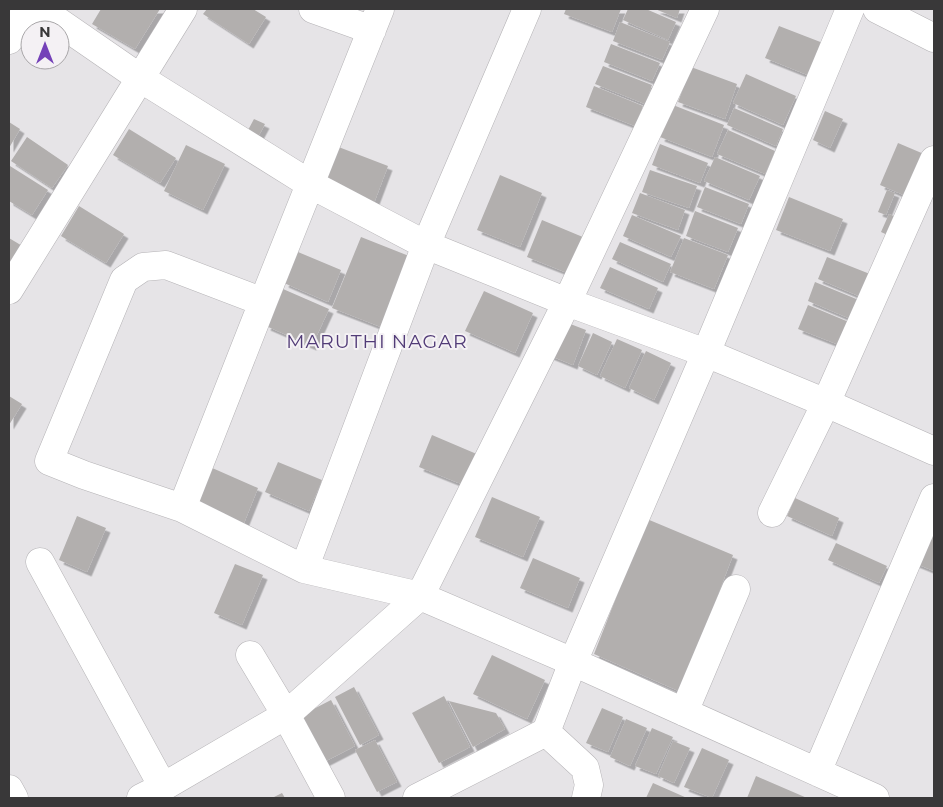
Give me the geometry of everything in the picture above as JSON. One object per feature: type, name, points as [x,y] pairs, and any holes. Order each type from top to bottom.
[{"type":"street","points":[[9,40],[27,9]]},
{"type":"street","points":[[40,9],[140,78],[310,184],[426,245],[567,302],[706,353],[826,402],[934,451]]},
{"type":"street","points":[[9,290],[183,9]]},
{"type":"street","points":[[182,508],[376,19],[313,9]]},
{"type":"street","points":[[304,569],[426,245],[528,9]]},
{"type":"street","points":[[40,562],[152,793],[286,715],[420,596],[567,302],[705,9]]},
{"type":"street","points":[[417,798],[546,732],[573,662],[706,353],[850,9]]},
{"type":"street","points":[[877,9],[934,38]]},
{"type":"street","points":[[772,513],[826,402],[934,160]]},
{"type":"street","points":[[263,302],[166,265],[143,266],[124,280],[49,461],[84,475],[182,508],[304,569],[420,596],[573,662],[874,798]]},
{"type":"street","points":[[817,772],[934,498]]},
{"type":"street","points":[[684,712],[736,589]]},
{"type":"street","points":[[250,655],[286,715],[331,798]]},
{"type":"street","points":[[546,732],[585,768],[589,785],[586,798]]},
{"type":"street","points":[[9,788],[14,798]]},
{"type":"building","points":[[101,9],[160,9],[135,49],[92,24]]},
{"type":"building","points":[[207,9],[253,9],[266,17],[249,44],[203,14]]},
{"type":"building","points":[[566,9],[621,9],[612,32],[564,14]]},
{"type":"building","points":[[628,9],[646,9],[676,22],[668,40],[623,20]]},
{"type":"building","points":[[655,9],[680,9],[677,18]]},
{"type":"building","points":[[620,22],[670,42],[662,60],[613,41]]},
{"type":"building","points":[[779,26],[823,43],[810,76],[765,58]]},
{"type":"building","points":[[611,44],[660,63],[652,81],[604,62]]},
{"type":"building","points":[[603,66],[652,85],[645,104],[595,84]]},
{"type":"building","points":[[691,67],[737,84],[725,119],[678,102]]},
{"type":"building","points":[[746,74],[796,96],[783,125],[733,103]]},
{"type":"building","points":[[594,86],[643,106],[635,126],[586,107]]},
{"type":"building","points":[[673,105],[724,125],[712,157],[660,137]]},
{"type":"building","points":[[734,108],[783,129],[776,146],[727,125]]},
{"type":"building","points":[[825,111],[843,119],[830,148],[813,140]]},
{"type":"building","points":[[254,119],[265,124],[258,137],[247,132]]},
{"type":"building","points":[[9,122],[20,129],[9,148]]},
{"type":"building","points":[[129,129],[176,158],[160,183],[113,155]]},
{"type":"building","points":[[728,130],[775,151],[765,174],[717,154]]},
{"type":"building","points":[[27,137],[68,165],[52,188],[11,161]]},
{"type":"building","points":[[898,143],[931,157],[913,199],[880,185]]},
{"type":"building","points":[[660,144],[708,163],[700,183],[652,165]]},
{"type":"building","points":[[186,145],[225,164],[203,210],[164,191]]},
{"type":"building","points":[[336,146],[388,166],[374,203],[322,183]]},
{"type":"building","points":[[715,157],[760,176],[749,200],[704,181]]},
{"type":"building","points":[[10,166],[48,190],[32,215],[9,201]]},
{"type":"building","points":[[650,170],[697,186],[689,208],[642,192]]},
{"type":"building","points":[[500,175],[542,193],[520,247],[477,230]]},
{"type":"building","points":[[705,187],[749,204],[741,224],[697,207]]},
{"type":"building","points":[[887,190],[895,193],[886,215],[878,212]]},
{"type":"building","points":[[640,193],[685,210],[678,230],[632,213]]},
{"type":"building","points":[[789,197],[843,219],[830,251],[776,230]]},
{"type":"building","points":[[79,206],[124,234],[106,263],[61,236]]},
{"type":"building","points":[[695,211],[738,228],[728,252],[686,236]]},
{"type":"building","points":[[889,214],[900,219],[892,237],[881,232]]},
{"type":"building","points":[[632,215],[681,236],[671,257],[623,236]]},
{"type":"building","points":[[542,220],[590,240],[575,276],[527,257]]},
{"type":"building","points":[[361,237],[409,256],[381,327],[332,308]]},
{"type":"building","points":[[9,238],[29,250],[9,282]]},
{"type":"building","points":[[684,238],[728,255],[714,289],[670,272]]},
{"type":"building","points":[[620,242],[671,264],[663,282],[612,259]]},
{"type":"building","points":[[298,252],[341,270],[328,302],[284,283]]},
{"type":"building","points":[[827,257],[875,276],[866,299],[818,279]]},
{"type":"building","points":[[610,267],[658,288],[649,309],[600,288]]},
{"type":"building","points":[[815,282],[866,303],[858,322],[808,301]]},
{"type":"building","points":[[283,289],[329,309],[312,346],[266,326]]},
{"type":"building","points":[[484,291],[533,313],[515,353],[465,331]]},
{"type":"building","points":[[808,305],[856,325],[847,348],[798,329]]},
{"type":"building","points":[[560,320],[586,330],[573,365],[546,354]]},
{"type":"building","points":[[593,333],[612,342],[597,375],[578,366]]},
{"type":"building","points":[[617,339],[642,350],[625,388],[600,376]]},
{"type":"building","points":[[646,351],[671,363],[654,400],[629,388]]},
{"type":"building","points":[[9,396],[22,404],[9,425]]},
{"type":"building","points":[[432,435],[479,455],[466,486],[419,467]]},
{"type":"building","points":[[278,462],[322,480],[309,511],[265,492]]},
{"type":"building","points":[[210,467],[258,488],[242,528],[193,508]]},
{"type":"building","points":[[492,497],[540,517],[523,557],[475,537]]},
{"type":"building","points":[[795,498],[839,518],[832,536],[787,516]]},
{"type":"building","points":[[934,512],[934,571],[912,562]]},
{"type":"building","points":[[77,516],[106,528],[87,572],[59,560]]},
{"type":"building","points":[[647,519],[733,555],[681,692],[594,654]]},
{"type":"building","points":[[836,543],[887,566],[879,583],[828,560]]},
{"type":"building","points":[[533,558],[580,578],[568,608],[520,588]]},
{"type":"building","points":[[235,564],[263,575],[242,625],[214,613]]},
{"type":"building","points":[[492,655],[545,680],[527,719],[473,694]]},
{"type":"building","points":[[354,687],[379,735],[360,745],[335,697]]},
{"type":"building","points":[[444,696],[470,747],[439,763],[412,713]]},
{"type":"building","points":[[331,700],[355,746],[324,762],[300,716]]},
{"type":"building","points":[[449,701],[496,713],[505,729],[473,747]]},
{"type":"building","points":[[602,708],[623,717],[608,752],[586,743]]},
{"type":"building","points":[[626,719],[647,728],[630,766],[610,757]]},
{"type":"building","points":[[652,728],[673,737],[656,774],[635,766]]},
{"type":"building","points":[[375,740],[397,782],[377,792],[355,750]]},
{"type":"building","points":[[673,741],[690,748],[674,783],[658,776]]},
{"type":"building","points":[[702,748],[729,760],[712,798],[684,787]]},
{"type":"building","points":[[756,776],[807,798],[747,798]]},
{"type":"building","points":[[653,783],[687,798],[646,798]]},
{"type":"building","points":[[282,793],[285,798],[272,798]]},
{"type":"district","name":"MARUTHI NAGAR","points":[[377,341]]}]
